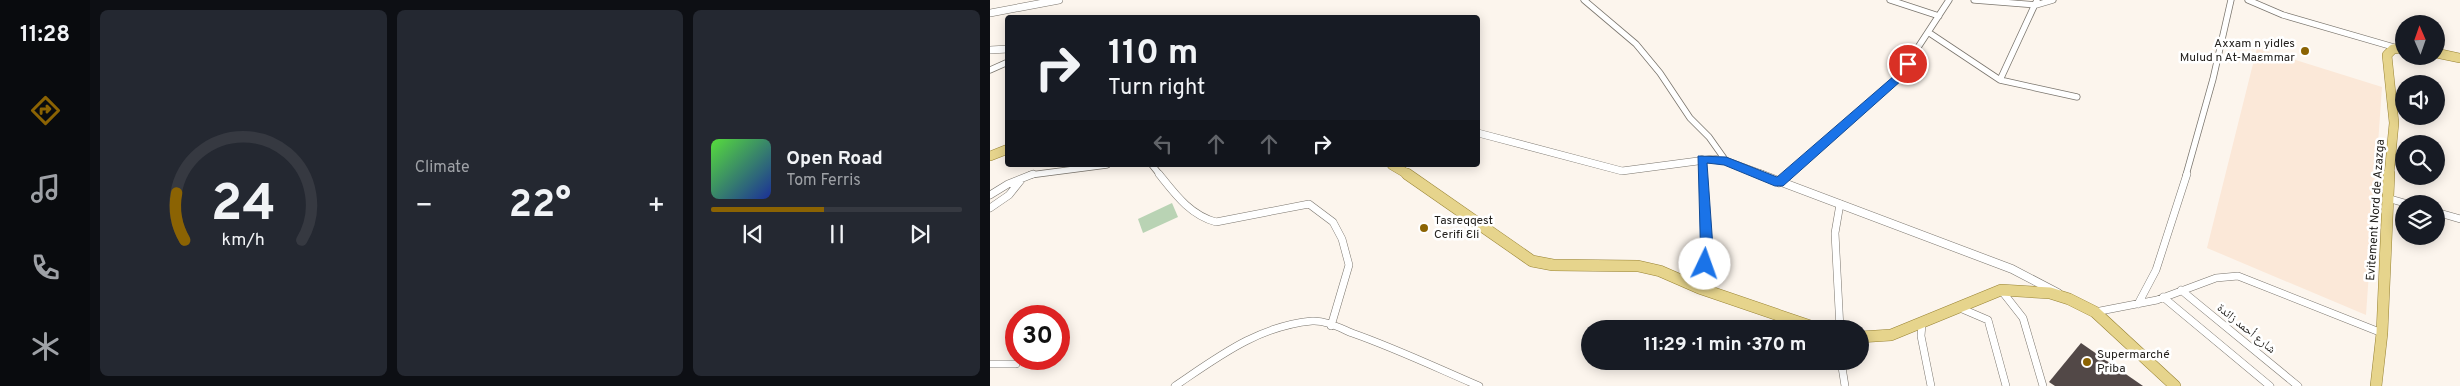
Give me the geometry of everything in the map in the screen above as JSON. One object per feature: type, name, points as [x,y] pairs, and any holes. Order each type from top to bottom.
[{"type":"main road","name":"Evitement Nord de Azazga","points":[[2376,386],[2382,333],[2387,198],[2394,123],[2387,55],[2389,51],[2395,50]]},
{"type":"main road","points":[[2445,55],[2460,58]]},
{"type":"main road","points":[[990,156],[1005,150]]},
{"type":"main road","points":[[1395,167],[1421,182],[1502,241],[1532,260],[1553,265],[1638,266],[1660,271],[1699,288],[1793,320]]},
{"type":"main road","points":[[1869,336],[1891,335],[1922,324],[2001,290],[2027,290],[2069,299],[2095,312],[2174,386]]},
{"type":"street","points":[[990,13],[1059,0]]},
{"type":"street","points":[[1584,0],[1636,44],[1660,73],[1690,118],[1709,137],[1726,161]]},
{"type":"street","points":[[1890,0],[1939,16]]},
{"type":"street","points":[[1779,182],[1898,78],[1907,68],[1949,0]]},
{"type":"street","points":[[1974,0],[2036,3],[2053,0]]},
{"type":"street","points":[[2138,304],[2153,280],[2195,149],[2219,60],[2231,0]]},
{"type":"street","points":[[2248,0],[2283,15],[2395,46]]},
{"type":"street","points":[[2000,80],[2036,3]]},
{"type":"street","points":[[1928,32],[2000,80],[2078,97]]},
{"type":"street","points":[[990,50],[1005,49]]},
{"type":"street","points":[[990,70],[1005,63]]},
{"type":"street","points":[[1480,134],[1622,171],[1644,170],[1702,158],[1726,161],[2012,269],[2069,299]]},
{"type":"street","points":[[1699,288],[1707,248],[1702,158]]},
{"type":"street","points":[[990,195],[1036,173],[1087,167]]},
{"type":"street","points":[[1154,167],[1190,208],[1206,221],[1216,222],[1309,204],[1333,222],[1342,239],[1349,265],[1331,326]]},
{"type":"street","points":[[990,208],[1009,195],[1022,179]]},
{"type":"street","points":[[2387,198],[2395,200]]},
{"type":"street","points":[[1840,204],[1835,233],[1840,320]]},
{"type":"street","points":[[2445,215],[2460,219]]},
{"type":"street","points":[[2095,312],[2163,297],[2208,277],[2221,275],[2238,276],[2382,333]]},
{"type":"street","points":[[2001,290],[2023,318],[2043,386]]},
{"type":"street","name":"شارع أحمد زائدة","points":[[2181,290],[2298,386]]},
{"type":"street","points":[[2163,297],[2270,386]]},
{"type":"street","points":[[1960,308],[1988,320],[2006,386]]},
{"type":"street","points":[[1175,386],[1239,343],[1297,323],[1312,321],[1375,341],[1479,386]]},
{"type":"street","points":[[1922,324],[1921,336],[1931,386]]},
{"type":"street","points":[[990,364],[1005,364]]},
{"type":"street","points":[[1842,370],[1845,386]]},
{"type":"shaded area","points":[[2257,48],[2382,87],[2366,315],[2207,248]]},
{"type":"green space","points":[[1172,203],[1178,217],[1143,233],[1138,219]]},
{"type":"building","name":"Supermarché Priba","points":[[2081,343],[2143,386],[2055,386],[2049,382]]},
{"type":"place","name":"Axxam n yidles Mulud n At-Maɛmmar","points":[[2305,51]]},
{"type":"place","name":"Tasreqqest Cerifi Ɛli","points":[[1424,228]]},
{"type":"place","name":"Supermarché Priba","points":[[2087,362]]},
{"type":"route","points":[[1705,264],[1707,248],[1702,158],[1726,161],[1779,182],[1898,78],[1907,68],[1908,64]]}]
